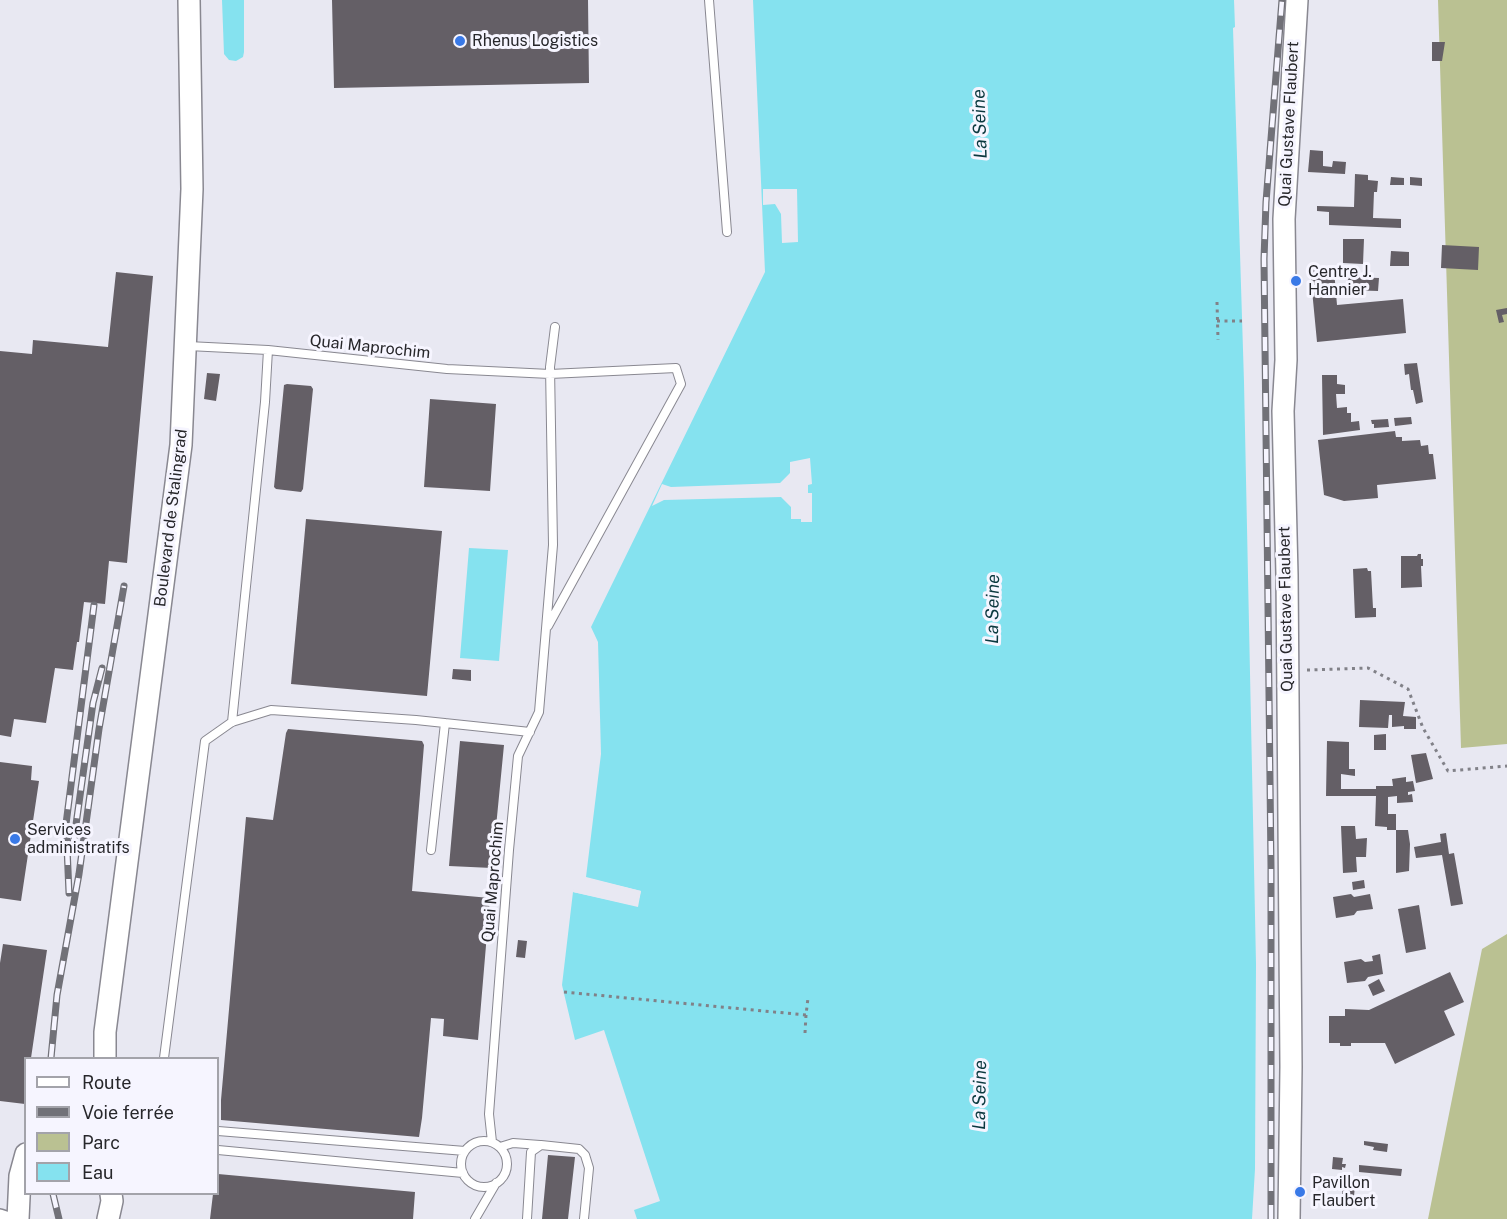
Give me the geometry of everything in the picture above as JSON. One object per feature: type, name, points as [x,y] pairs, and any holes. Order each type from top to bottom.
[{"type":"main road","name":"Boulevard de Stalingrad","points":[[105,1057],[105,1032],[181,445],[192,189],[189,0]]},
{"type":"main road","name":"Quai Gustave Flaubert","points":[[1289,1219],[1291,1067],[1287,598],[1282,411],[1286,350],[1284,219],[1297,0]]},
{"type":"main road","name":"Boulevard de Stalingrad","points":[[96,1057],[105,1032]]},
{"type":"main road","points":[[18,1219],[20,1176],[24,1161]]},
{"type":"main road","points":[[108,1219],[111,1195]]},
{"type":"street","points":[[0,1217],[6,1219]]},
{"type":"lane","points":[[709,0],[727,232]]},
{"type":"lane","name":"Quai Maprochim","points":[[492,1142],[489,1114],[518,756],[539,712],[554,545],[550,374],[555,327]]},
{"type":"lane","name":"Quai Maprochim","points":[[186,346],[268,350],[447,369],[550,374],[676,368],[681,384],[546,630]]},
{"type":"lane","points":[[232,722],[265,402],[268,350]]},
{"type":"lane","points":[[164,1057],[205,741],[232,722],[271,710],[530,732]]},
{"type":"lane","points":[[431,850],[445,723]]},
{"type":"lane","points":[[219,1131],[465,1151]]},
{"type":"lane","points":[[475,1219],[497,1182],[505,1174],[507,1166],[507,1159],[500,1148],[492,1142],[477,1142],[465,1151],[462,1158],[464,1173],[468,1179],[480,1186],[497,1182]]},
{"type":"lane","points":[[500,1148],[513,1143],[579,1149],[585,1155],[589,1168],[584,1219]]},
{"type":"lane","points":[[527,1219],[531,1152],[541,1145]]},
{"type":"lane","points":[[219,1150],[464,1173]]},
{"type":"path","points":[[1217,302],[1218,340]]},
{"type":"path","points":[[1217,321],[1242,321]]},
{"type":"path","points":[[1307,670],[1368,668],[1408,689],[1423,728],[1448,771],[1507,766]]},
{"type":"path","points":[[564,992],[806,1015]]},
{"type":"path","points":[[805,1033],[808,998]]},
{"type":"green space","points":[[1438,0],[1507,0],[1507,744],[1461,748]]},
{"type":"green space","points":[[1507,934],[1507,1219],[1428,1219],[1482,949]]},
{"type":"water","points":[[222,0],[244,0],[244,52],[243,57],[236,61],[229,60],[224,54]]},
{"type":"water","name":"La Seine","points":[[753,0],[1234,0],[1256,964],[1255,1169],[1252,1219],[637,1219],[634,1210],[660,1201],[604,1030],[575,1040],[562,985],[573,892],[637,906],[641,891],[586,877],[601,754],[598,642],[591,627],[765,272]]},
{"type":"water","points":[[469,548],[508,550],[499,661],[460,658]]},
{"type":"pier","points":[[763,189],[797,189],[798,242],[782,243],[781,214],[775,204],[763,205]]},
{"type":"pier","points":[[810,458],[812,484],[808,485],[808,493],[812,493],[812,522],[791,519],[791,507],[781,497],[664,500],[652,506],[662,484],[671,487],[780,483],[790,473],[790,462]]},
{"type":"pier","points":[[583,877],[641,891],[638,907],[573,892],[574,889],[635,903],[638,893],[585,880]]},
{"type":"building","name":"Rhenus Logistics","points":[[332,0],[588,0],[589,83],[334,88]]},
{"type":"building","points":[[1432,42],[1445,42],[1442,61],[1432,61]]},
{"type":"building","points":[[1310,150],[1323,151],[1323,166],[1332,167],[1333,161],[1346,162],[1345,174],[1308,172]]},
{"type":"building","points":[[1355,174],[1368,175],[1368,180],[1378,181],[1377,192],[1374,192],[1373,218],[1401,219],[1401,228],[1329,225],[1329,212],[1317,211],[1317,206],[1354,207]]},
{"type":"building","points":[[1391,177],[1404,178],[1404,185],[1390,185]]},
{"type":"building","points":[[1410,177],[1422,178],[1422,186],[1410,185]]},
{"type":"building","points":[[1343,239],[1364,239],[1363,264],[1343,263]]},
{"type":"building","points":[[1442,245],[1479,247],[1478,270],[1441,268]]},
{"type":"building","points":[[1391,251],[1409,252],[1409,266],[1390,266]]},
{"type":"building","points":[[1310,269],[1334,270],[1337,305],[1403,299],[1406,333],[1317,342]]},
{"type":"building","points":[[116,272],[153,276],[127,563],[109,561],[105,604],[84,602],[73,670],[55,668],[46,723],[14,719],[11,737],[0,735],[0,351],[32,354],[33,340],[108,347]]},
{"type":"building","points":[[1348,277],[1379,278],[1378,291],[1347,290]]},
{"type":"building","points":[[1507,308],[1507,314],[1502,315],[1504,322],[1499,323],[1496,310]]},
{"type":"building","points":[[1417,363],[1423,402],[1416,404],[1409,374],[1405,375],[1404,364]]},
{"type":"building","points":[[207,373],[220,374],[216,401],[204,399]]},
{"type":"building","points":[[1322,375],[1337,375],[1337,384],[1345,385],[1345,394],[1336,394],[1337,408],[1347,407],[1347,413],[1351,413],[1351,422],[1359,421],[1360,430],[1323,435]]},
{"type":"building","points":[[284,385],[311,386],[313,389],[301,492],[274,487]]},
{"type":"building","points":[[430,399],[496,404],[490,491],[424,487]]},
{"type":"building","points":[[1411,417],[1412,424],[1395,426],[1394,418]]},
{"type":"building","points":[[1388,419],[1389,427],[1374,428],[1371,420]]},
{"type":"building","points":[[1395,431],[1396,437],[1402,437],[1402,441],[1420,440],[1421,446],[1428,445],[1429,454],[1433,454],[1436,479],[1377,485],[1378,498],[1344,501],[1324,495],[1318,440]]},
{"type":"building","points":[[306,519],[442,531],[427,696],[291,684]]},
{"type":"building","points":[[1421,554],[1421,559],[1423,559],[1422,587],[1401,588],[1401,556],[1417,556]]},
{"type":"building","points":[[1367,568],[1371,571],[1373,608],[1376,608],[1376,617],[1355,618],[1353,569]]},
{"type":"building","points":[[453,669],[471,670],[471,681],[452,679]]},
{"type":"building","points":[[1360,700],[1405,702],[1403,716],[1416,717],[1416,729],[1404,729],[1404,726],[1392,727],[1392,715],[1389,715],[1388,728],[1359,727]]},
{"type":"building","points":[[288,729],[422,741],[424,745],[412,891],[490,898],[478,1040],[443,1036],[444,1019],[431,1018],[419,1137],[221,1120],[246,817],[273,820]]},
{"type":"building","points":[[1386,734],[1386,750],[1374,750],[1374,735]]},
{"type":"building","points":[[460,741],[504,745],[492,868],[449,866]]},
{"type":"building","points":[[1327,741],[1349,742],[1349,769],[1355,769],[1355,776],[1341,774],[1341,789],[1376,789],[1376,786],[1393,786],[1392,779],[1406,777],[1406,782],[1413,781],[1415,791],[1408,792],[1408,795],[1412,794],[1413,802],[1397,803],[1397,796],[1388,797],[1388,814],[1396,814],[1396,830],[1375,826],[1376,796],[1326,796]]},
{"type":"building","points":[[1426,753],[1433,779],[1416,783],[1411,755]]},
{"type":"building","name":"Services administratifs","points":[[0,762],[32,766],[31,780],[39,781],[21,901],[0,898]]},
{"type":"building","points":[[1341,826],[1355,826],[1356,839],[1367,838],[1366,857],[1356,857],[1357,872],[1343,873]]},
{"type":"building","points":[[1396,830],[1408,830],[1409,871],[1396,873]]},
{"type":"building","points":[[1446,833],[1449,854],[1454,853],[1463,904],[1451,906],[1442,855],[1416,858],[1414,847],[1441,842],[1440,834]]},
{"type":"building","points":[[1364,880],[1365,888],[1353,890],[1352,882]]},
{"type":"building","points":[[1351,894],[1354,897],[1370,894],[1373,909],[1357,911],[1354,915],[1336,918],[1333,897]]},
{"type":"building","points":[[1419,905],[1426,949],[1406,953],[1398,909]]},
{"type":"building","points":[[518,940],[527,941],[525,958],[516,957]]},
{"type":"building","points":[[3,944],[47,950],[31,1057],[24,1057],[24,1104],[0,1101],[0,963]]},
{"type":"building","points":[[1380,954],[1383,974],[1368,977],[1365,981],[1347,983],[1344,962],[1361,959],[1365,962],[1373,961],[1372,956]]},
{"type":"building","points":[[1450,972],[1464,1002],[1444,1011],[1455,1035],[1395,1064],[1385,1043],[1351,1043],[1351,1046],[1340,1046],[1340,1043],[1329,1043],[1329,1016],[1345,1016],[1345,1009],[1369,1010]]},
{"type":"building","points":[[1379,979],[1385,991],[1373,996],[1368,985]]},
{"type":"building","points":[[1364,1141],[1388,1144],[1387,1152],[1373,1150],[1374,1147],[1364,1145]]},
{"type":"building","points":[[548,1155],[575,1157],[568,1219],[542,1219]]},
{"type":"building","points":[[1333,1157],[1343,1158],[1342,1164],[1346,1164],[1345,1168],[1332,1169]]},
{"type":"building","points":[[1359,1165],[1402,1169],[1401,1176],[1359,1172]]},
{"type":"building","points":[[219,1174],[415,1192],[413,1219],[210,1219],[213,1195],[219,1195]]},
{"type":"building","points":[[1344,1175],[1363,1179],[1362,1187],[1355,1186],[1353,1206],[1341,1204]]},
{"type":"railway","points":[[1271,1219],[1271,867],[1264,259],[1266,202],[1282,0]]},
{"type":"railway","points":[[51,1057],[57,995],[79,874],[99,729],[124,586]]},
{"type":"railway","points":[[69,893],[66,824],[94,605]]},
{"type":"railway","points":[[73,846],[93,703],[102,668]]},
{"type":"railway","points":[[53,1195],[59,1219]]},
{"type":"place","name":"Rhenus Logistics","points":[[460,41]]},
{"type":"place","name":"Centre J. Hannier","points":[[1296,281]]},
{"type":"place","name":"Services administratifs","points":[[15,839]]},
{"type":"place","name":"Pavillon Flaubert","points":[[1300,1192]]}]
